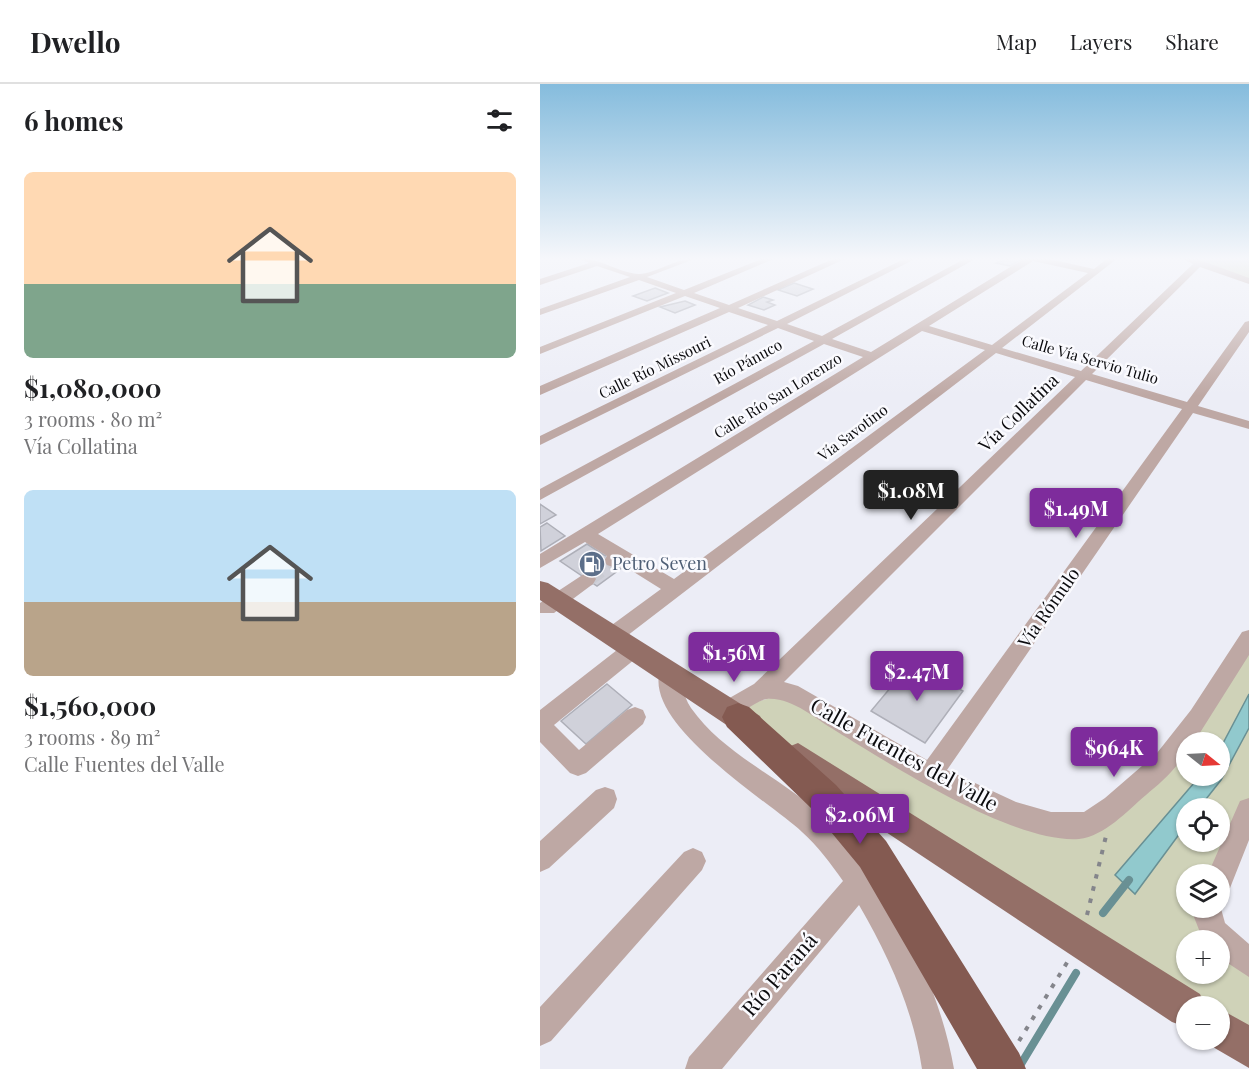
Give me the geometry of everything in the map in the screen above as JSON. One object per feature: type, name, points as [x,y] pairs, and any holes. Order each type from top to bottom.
[{"type":"highway","points":[[742,706],[866,844],[897,890],[1003,1069]]},
{"type":"main road","points":[[548,599],[669,672],[742,706],[1176,1001]]},
{"type":"main road","points":[[1230,1036],[1249,1048]]},
{"type":"street","points":[[540,312],[563,304]]},
{"type":"street","points":[[540,351],[657,304]]},
{"type":"street","points":[[716,304],[873,357]]},
{"type":"street","points":[[540,391],[737,304]]},
{"type":"street","name":"Calle Río Missouri","points":[[540,441],[818,304]]},
{"type":"street","name":"Río Pánuco","points":[[540,495],[889,304]]},
{"type":"street","name":"Calle Río San Lorenzo","points":[[540,562],[958,304]]},
{"type":"street","name":"Vía Savotino","points":[[540,725],[623,643],[674,588],[1053,304]]},
{"type":"street","name":"Vía Collatina","points":[[742,706],[1158,304]]},
{"type":"street","name":"Vía Rómulo","points":[[931,774],[1249,324]]},
{"type":"street","name":"Calle Vía Servio Tulio","points":[[921,327],[1249,425]]},
{"type":"street","points":[[585,534],[617,559],[674,588]]},
{"type":"street","points":[[548,599],[587,579]]},
{"type":"street","name":"Calle Fuentes del Valle","points":[[742,706],[790,692],[931,774],[1007,812],[1056,827],[1078,826],[1093,821],[1108,811],[1164,763],[1215,694],[1249,638]]},
{"type":"street","points":[[669,672],[668,685],[672,698],[719,755],[807,819],[860,882],[911,976],[928,1024],[938,1069]]},
{"type":"street","points":[[540,725],[578,765],[634,717]]},
{"type":"street","points":[[540,859],[605,799]]},
{"type":"street","points":[[1226,864],[1249,810]]},
{"type":"street","points":[[540,1030],[693,861]]},
{"type":"street","name":"Río Paraná","points":[[709,1065],[860,882]]},
{"type":"street","points":[[1208,918],[1214,933],[1249,962]]},
{"type":"green space","points":[[1249,638],[1249,810],[1226,864],[1176,864],[1176,918],[1212,918],[1218,930],[1176,930],[1176,984],[1230,984],[1230,948],[1249,962],[1249,1048],[1230,1036],[1230,996],[1176,996],[1176,1002],[727,711],[790,692],[1007,812],[1093,821],[1164,763],[1176,745],[1176,786],[1230,786],[1230,732],[1185,732]]},
{"type":"water","points":[[1249,694],[1249,728],[1230,763],[1229,732]]},
{"type":"water","points":[[1191,786],[1216,786],[1207,798],[1181,798]]},
{"type":"water","points":[[1176,804],[1176,839],[1135,894],[1115,875]]},
{"type":"building","points":[[673,304],[695,305],[675,313],[660,307]]},
{"type":"building","points":[[772,304],[775,305],[764,310],[748,305]]},
{"type":"building","points":[[540,504],[556,515],[540,524]]},
{"type":"building","points":[[547,523],[565,536],[541,551],[540,527]]},
{"type":"building","name":"Petro Seven","points":[[587,544],[623,567],[597,586],[560,561]]},
{"type":"building","points":[[911,663],[963,691],[925,743],[871,711]]},
{"type":"building","points":[[607,684],[632,705],[586,744],[561,721]]},
{"type":"waterway","points":[[1103,913],[1129,880]]},
{"type":"waterway","points":[[1018,1069],[1076,973]]},
{"type":"tunnel","points":[[587,579],[613,561]]},
{"type":"place","name":"Petro Seven","points":[[592,564]]}]
